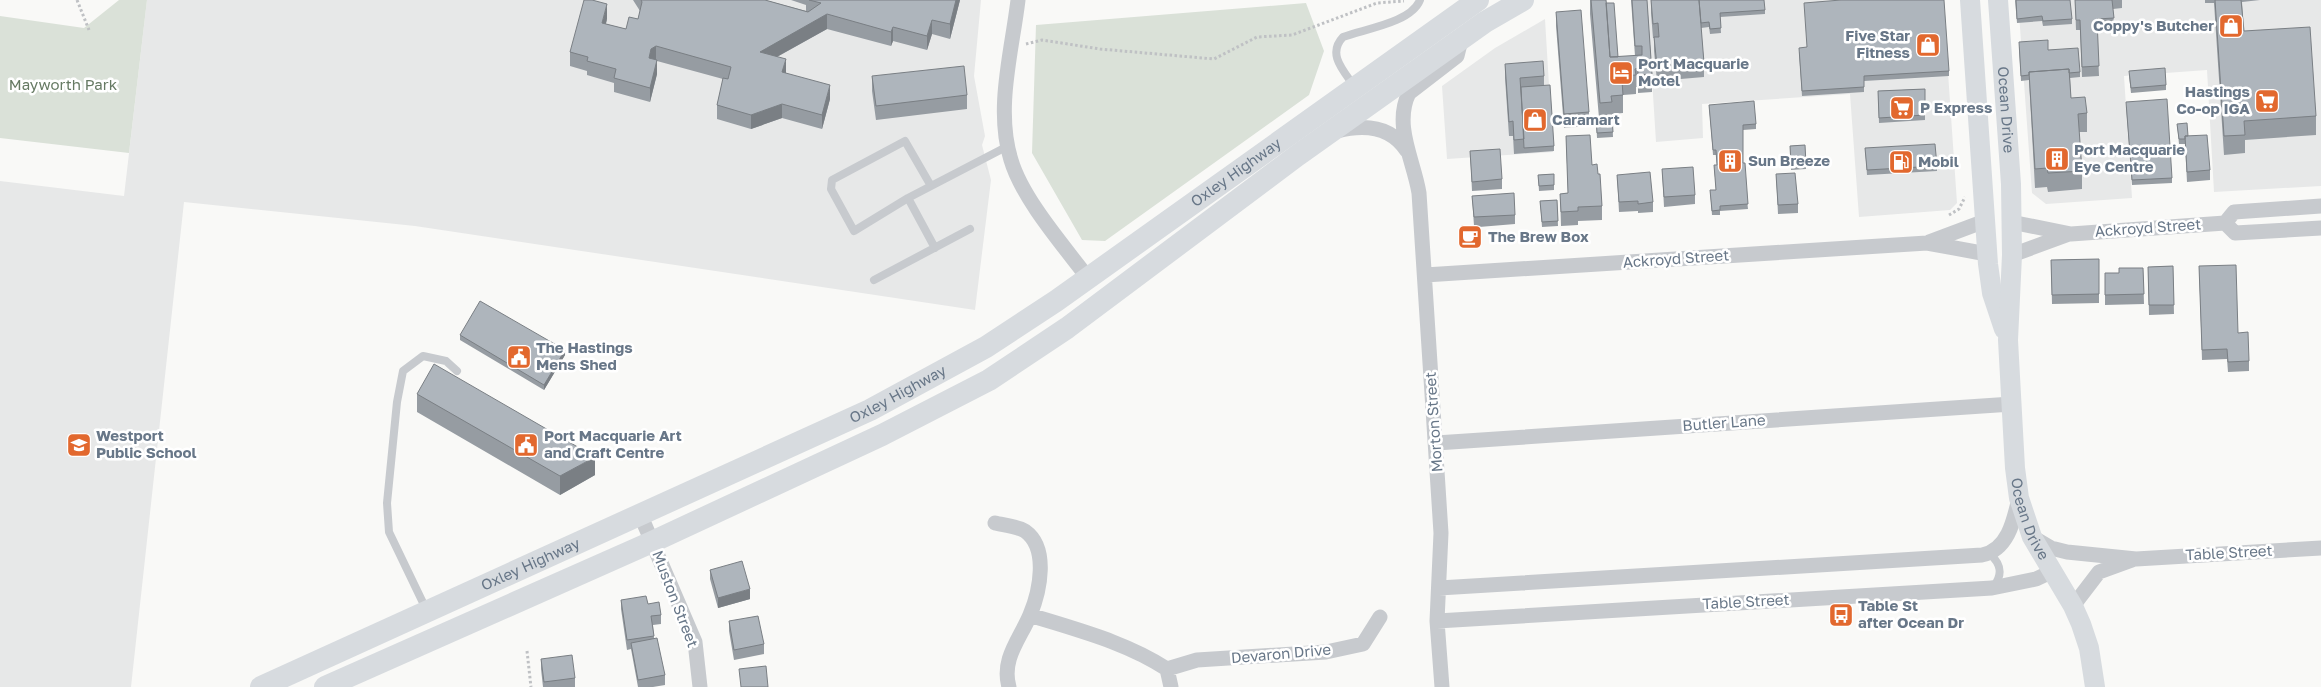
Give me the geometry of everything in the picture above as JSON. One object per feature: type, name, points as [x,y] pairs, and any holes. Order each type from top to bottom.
[{"type":"main road","name":"Oxley Highway","points":[[261,687],[870,410],[949,368],[1004,336],[1088,278],[1478,0]]},
{"type":"main road","name":"Oxley Highway","points":[[325,687],[652,542],[941,406],[1026,356],[1290,161],[1334,132],[1485,22],[1523,0]]},
{"type":"main road","name":"Ocean Drive","points":[[1970,0],[1987,254],[1992,293],[2008,340]]},
{"type":"main road","name":"Ocean Drive","points":[[1998,0],[2011,184],[2012,255],[2008,340],[2019,498],[2032,537],[2073,606],[2089,648],[2095,687]]},
{"type":"main road","points":[[1088,278],[1104,299]]},
{"type":"street","points":[[1018,0],[1006,93],[1005,127],[1008,146],[1017,175],[1031,200],[1088,278]]},
{"type":"street","name":"Morton Street","points":[[1442,687],[1437,621],[1441,533],[1425,275],[1419,193],[1402,116],[1409,93],[1457,56],[1462,40]]},
{"type":"street","name":"Morton Street","points":[[1334,132],[1367,127],[1385,131],[1400,140],[1411,159]]},
{"type":"street","name":"Ackroyd Street","points":[[2011,222],[2071,234],[2225,223],[2234,212],[2321,206]]},
{"type":"street","name":"Ackroyd Street","points":[[1927,243],[1985,221]]},
{"type":"street","name":"Ackroyd Street","points":[[2225,223],[2235,233],[2321,228]]},
{"type":"street","name":"Ackroyd Street","points":[[2012,255],[2071,234]]},
{"type":"street","name":"Ackroyd Street","points":[[1425,275],[1927,243],[1987,254]]},
{"type":"street","name":"Butler Lane","points":[[1436,443],[2012,404]]},
{"type":"street","points":[[1439,588],[1990,554],[2006,537],[2013,521],[2019,498]]},
{"type":"street","name":"Muston Street","points":[[640,514],[695,642],[700,687]]},
{"type":"street","points":[[995,523],[1024,530],[1034,541],[1040,568],[1039,586],[1030,615],[1014,645],[1009,659],[1007,674],[1009,687]]},
{"type":"street","name":"Table Street","points":[[2032,537],[2051,548],[2068,552],[2136,559],[2321,548]]},
{"type":"street","name":"Table Street","points":[[2073,606],[2099,572],[2136,559]]},
{"type":"street","name":"Table Street","points":[[1437,621],[1992,588],[2036,579],[2053,571]]},
{"type":"street","points":[[1030,615],[1114,641],[1150,658],[1168,669],[1171,687]]},
{"type":"street","name":"Devaron Drive","points":[[1168,669],[1197,660],[1326,652],[1363,644],[1380,617]]},
{"type":"lane","points":[[1355,87],[1338,61],[1335,52],[1336,44],[1343,38],[1410,13],[1420,0]]},
{"type":"lane","points":[[931,186],[905,141],[832,180],[830,189],[854,231],[908,198],[1008,146]]},
{"type":"lane","points":[[908,198],[935,248]]},
{"type":"lane","points":[[874,280],[970,229]]},
{"type":"lane","points":[[427,610],[389,532],[387,503],[397,402],[403,371],[423,356],[446,361],[457,371]]},
{"type":"lane","points":[[1990,554],[1998,560],[2001,570],[1999,579],[1992,588]]},
{"type":"path","points":[[77,0],[88,30]]},
{"type":"path","points":[[1012,48],[1042,40],[1100,50],[1214,59],[1257,38],[1292,35],[1377,4],[1410,0]]},
{"type":"path","points":[[527,651],[530,687]]},
{"type":"shaded area","points":[[147,0],[981,0],[974,76],[985,136],[982,145],[991,180],[975,310],[415,226],[184,202],[131,687],[0,687],[0,181],[124,196]]},
{"type":"shaded area","points":[[1647,0],[1943,0],[1957,203],[1950,210],[1859,217],[1850,94],[1702,104],[1703,138],[1656,142]]},
{"type":"shaded area","points":[[2018,0],[2321,0],[2321,186],[2214,192],[2207,70],[2124,76],[2132,198],[2046,204],[2032,193]]},
{"type":"shaded area","points":[[1545,19],[1553,152],[1447,159],[1442,86],[1495,48]]},
{"type":"green space","name":"Mayworth Park","points":[[119,0],[147,0],[129,153],[0,138],[0,16],[84,28]]},
{"type":"green space","points":[[1306,3],[1324,51],[1309,95],[1105,241],[1082,240],[1032,153],[1036,25]]},
{"type":"building","points":[[584,0],[607,4],[602,23],[626,29],[629,17],[638,19],[641,0],[765,0],[808,12],[821,3],[809,0],[956,0],[950,24],[932,20],[927,36],[893,27],[891,32],[827,14],[760,52],[786,59],[782,72],[830,85],[822,115],[782,104],[751,115],[717,105],[723,78],[728,79],[731,67],[656,46],[651,49],[649,58],[657,60],[650,88],[614,78],[616,69],[587,61],[588,57],[570,52]]},
{"type":"building","points":[[1591,0],[1606,0],[1610,57],[1642,55],[1642,46],[1635,46],[1632,0],[1647,0],[1652,74],[1638,75],[1638,68],[1635,69],[1636,75],[1619,76],[1620,81],[1622,81],[1623,95],[1611,96],[1612,102],[1600,103]]},
{"type":"building","points":[[1651,0],[1699,0],[1704,63],[1657,66],[1654,37],[1659,37],[1658,23],[1653,24]]},
{"type":"building","points":[[1699,0],[1764,0],[1765,10],[1720,13],[1721,28],[1710,29],[1709,22],[1701,23]]},
{"type":"building","points":[[1841,0],[1944,0],[1949,71],[1864,76],[1864,87],[1802,91],[1799,48],[1807,47],[1804,3]]},
{"type":"building","points":[[2016,0],[2070,0],[2072,19],[2043,21],[2042,16],[2017,19]]},
{"type":"building","points":[[2075,0],[2112,0],[2114,18],[2097,19],[2099,66],[2082,67],[2080,20],[2076,20]]},
{"type":"building","name":"Hastings Co-op IGA","points":[[2215,0],[2241,0],[2244,31],[2310,27],[2316,116],[2244,121],[2245,135],[2224,136]]},
{"type":"building","points":[[1606,3],[1614,3],[1618,57],[1610,57]]},
{"type":"building","points":[[1581,10],[1589,112],[1564,114],[1556,12]]},
{"type":"building","points":[[2048,40],[2048,50],[2078,48],[2080,72],[2069,73],[2069,69],[2029,72],[2029,75],[2021,76],[2019,42]]},
{"type":"building","points":[[1543,61],[1544,76],[1520,78],[1524,139],[1514,140],[1513,121],[1509,122],[1505,64]]},
{"type":"building","points":[[964,66],[967,95],[876,106],[872,76]]},
{"type":"building","points":[[2165,68],[2166,85],[2131,88],[2129,71]]},
{"type":"building","name":"Port Macquarie Eye Centre","points":[[2069,69],[2071,98],[2085,97],[2087,113],[2078,114],[2082,171],[2048,173],[2047,168],[2035,169],[2029,72]]},
{"type":"building","points":[[1550,85],[1554,146],[1524,148],[1521,87]]},
{"type":"building","name":"P Express","points":[[1925,89],[1925,115],[1879,118],[1878,91]]},
{"type":"building","points":[[2167,99],[2172,178],[2132,180],[2126,102]]},
{"type":"building","name":"Sun Breeze","points":[[1754,101],[1756,124],[1743,125],[1743,163],[1745,163],[1748,204],[1720,206],[1720,210],[1712,211],[1710,190],[1716,190],[1714,165],[1717,165],[1716,150],[1713,150],[1709,105]]},
{"type":"building","points":[[1612,117],[1613,132],[1597,133],[1596,118]]},
{"type":"building","points":[[2187,123],[2188,136],[2185,136],[2185,139],[2179,139],[2177,124]]},
{"type":"building","points":[[1590,135],[1592,165],[1597,164],[1598,174],[1600,174],[1602,206],[1578,207],[1578,211],[1561,212],[1560,194],[1568,193],[1566,136]]},
{"type":"building","points":[[2207,135],[2210,170],[2187,172],[2185,136]]},
{"type":"building","name":"Mobil","points":[[1935,144],[1937,166],[1867,170],[1865,148]]},
{"type":"building","points":[[1805,145],[1806,164],[1791,165],[1790,146]]},
{"type":"building","points":[[1500,149],[1502,179],[1472,182],[1470,151]]},
{"type":"building","points":[[1693,167],[1695,195],[1664,197],[1662,169]]},
{"type":"building","points":[[1650,172],[1653,202],[1638,204],[1638,201],[1619,202],[1617,175]]},
{"type":"building","points":[[1795,173],[1798,204],[1778,205],[1776,174]]},
{"type":"building","points":[[1554,174],[1554,185],[1539,186],[1538,175]]},
{"type":"building","points":[[1514,193],[1515,215],[1474,217],[1472,196]]},
{"type":"building","points":[[1557,200],[1558,221],[1542,222],[1540,201]]},
{"type":"building","points":[[1479,226],[1479,237],[1463,239],[1462,227]]},
{"type":"building","points":[[2099,259],[2099,294],[2052,295],[2051,260]]},
{"type":"building","points":[[2236,265],[2238,333],[2248,332],[2249,361],[2228,362],[2227,349],[2202,350],[2199,266]]},
{"type":"building","points":[[2173,266],[2174,305],[2149,305],[2148,267]]},
{"type":"building","points":[[2119,268],[2143,268],[2144,294],[2105,295],[2105,273],[2119,273]]},
{"type":"building","points":[[480,301],[565,350],[544,385],[460,335]]},
{"type":"building","points":[[434,364],[595,457],[560,476],[417,394]]},
{"type":"building","points":[[742,561],[750,589],[718,598],[710,570]]},
{"type":"building","points":[[646,596],[648,604],[659,602],[661,615],[651,616],[654,636],[627,640],[621,600]]},
{"type":"building","points":[[758,616],[764,644],[734,650],[729,621]]},
{"type":"building","points":[[657,638],[665,675],[638,680],[631,643]]},
{"type":"building","points":[[572,655],[575,678],[544,682],[541,659]]},
{"type":"building","points":[[766,666],[768,687],[741,687],[739,669]]},
{"type":"place","name":"Coppy's Butcher","points":[[2231,26]]},
{"type":"place","name":"Five Star Fitness","points":[[1928,45]]},
{"type":"place","name":"Port Macquarie Motel","points":[[1621,73]]},
{"type":"place","name":"Hastings Co-op IGA","points":[[2267,101]]},
{"type":"place","name":"P Express","points":[[1902,108]]},
{"type":"place","name":"Caramart","points":[[1535,120]]},
{"type":"place","name":"Port Macquarie Eye Centre","points":[[2057,159]]},
{"type":"place","name":"Sun Breeze","points":[[1730,161]]},
{"type":"place","name":"Mobil","points":[[1901,162]]},
{"type":"place","name":"The Brew Box","points":[[1470,237]]},
{"type":"place","name":"The Hastings Mens Shed","points":[[519,357]]},
{"type":"place","name":"Westport Public School","points":[[79,445]]},
{"type":"place","name":"Port Macquarie Art and Craft Centre","points":[[526,445]]},
{"type":"place","name":"Table St after Ocean Dr","points":[[1841,615]]}]
